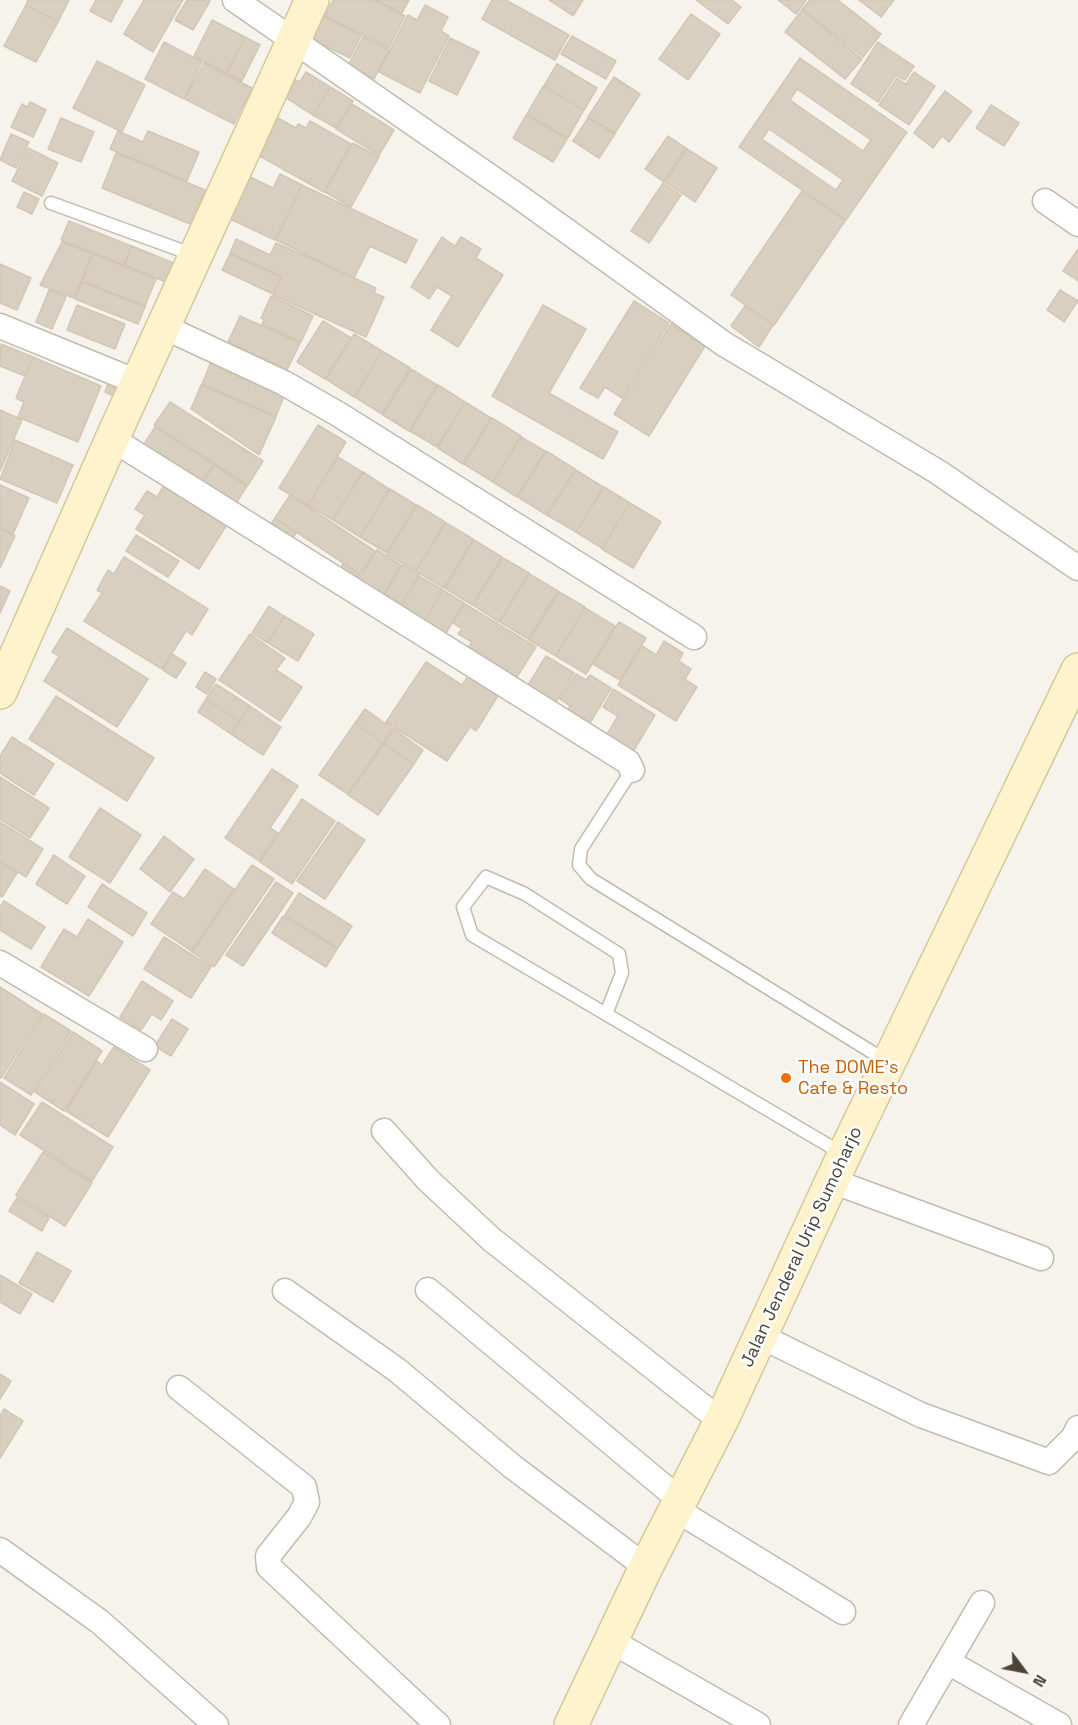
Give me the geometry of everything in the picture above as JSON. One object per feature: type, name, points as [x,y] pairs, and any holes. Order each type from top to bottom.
[{"type":"street","points":[[235,0],[292,42],[518,196],[724,344],[938,472],[1078,568]]},
{"type":"street","points":[[0,692],[162,326],[312,0]]},
{"type":"street","points":[[1045,201],[1078,224]]},
{"type":"street","points":[[0,326],[137,382]]},
{"type":"street","points":[[162,326],[284,383],[338,414],[694,637]]},
{"type":"street","points":[[112,439],[628,762],[632,770]]},
{"type":"street","name":"Jalan Jenderal Urip Sumoharjo","points":[[571,1725],[646,1567],[721,1421],[838,1168],[1078,670]]},
{"type":"street","points":[[0,963],[145,1049]]},
{"type":"street","points":[[384,1131],[428,1180],[491,1239],[721,1421]]},
{"type":"street","points":[[838,1168],[1041,1258]]},
{"type":"street","points":[[428,1290],[678,1505],[843,1612]]},
{"type":"street","points":[[285,1291],[397,1370],[513,1467],[646,1567]]},
{"type":"street","points":[[760,1336],[921,1415],[1049,1462],[1074,1437],[1078,1428]]},
{"type":"street","points":[[179,1388],[304,1487],[307,1502],[299,1517],[267,1556],[270,1567],[438,1725]]},
{"type":"street","points":[[0,1550],[100,1622],[216,1725]]},
{"type":"street","points":[[910,1725],[982,1604]]},
{"type":"street","points":[[611,1641],[758,1725]]},
{"type":"street","points":[[948,1662],[1059,1725]]},
{"type":"lane","points":[[51,203],[195,255]]},
{"type":"lane","points":[[632,770],[580,849],[579,865],[591,879],[889,1062]]},
{"type":"lane","points":[[606,1014],[622,973],[619,954],[525,894],[486,877],[463,907],[472,935],[606,1014],[838,1168]]},
{"type":"building","points":[[28,0],[69,0],[58,22],[26,5]]},
{"type":"building","points":[[96,0],[123,0],[111,22],[90,11]]},
{"type":"building","points":[[144,0],[183,0],[153,52],[124,34]]},
{"type":"building","points":[[187,0],[210,1],[193,30],[175,20]]},
{"type":"building","points":[[333,0],[373,0],[405,16],[389,48],[325,16]]},
{"type":"building","points":[[376,0],[409,0],[402,13]]},
{"type":"building","points":[[492,0],[506,0],[569,35],[555,60],[482,19]]},
{"type":"building","points":[[549,0],[583,0],[573,16]]},
{"type":"building","points":[[696,0],[732,0],[741,7],[728,24]]},
{"type":"building","points":[[778,0],[806,0],[796,14]]},
{"type":"building","points":[[810,0],[838,0],[881,34],[863,57],[802,9]]},
{"type":"building","points":[[859,0],[894,0],[881,17]]},
{"type":"building","points":[[26,5],[58,22],[36,62],[4,46]]},
{"type":"building","points":[[425,5],[448,17],[441,31],[449,36],[420,93],[379,72],[408,15],[417,20]]},
{"type":"building","points":[[802,10],[862,59],[845,79],[785,32]]},
{"type":"building","points":[[691,14],[720,34],[688,80],[659,59]]},
{"type":"building","points":[[320,15],[361,36],[350,58],[309,38]]},
{"type":"building","points":[[212,20],[245,37],[226,73],[194,56]]},
{"type":"building","points":[[572,36],[616,61],[606,79],[561,54]]},
{"type":"building","points":[[245,37],[260,45],[242,81],[227,73]]},
{"type":"building","points":[[363,37],[389,50],[374,79],[348,66]]},
{"type":"building","points":[[450,38],[479,52],[457,95],[429,81]]},
{"type":"building","points":[[164,42],[202,62],[184,99],[145,79]]},
{"type":"building","points":[[878,42],[914,66],[905,80],[896,75],[878,102],[851,84]]},
{"type":"building","points":[[800,58],[907,132],[846,220],[739,147]],"holes":[[[797,89],[871,140],[863,151],[790,100]],[[769,129],[843,180],[836,190],[762,139]]]},
{"type":"building","points":[[97,61],[145,85],[122,132],[73,108]]},
{"type":"building","points":[[204,63],[252,88],[234,124],[185,99]]},
{"type":"building","points":[[557,64],[597,88],[584,110],[544,86]]},
{"type":"building","points":[[306,72],[330,87],[313,115],[285,97],[295,80],[300,82]]},
{"type":"building","points":[[914,72],[935,86],[909,125],[879,105],[897,78],[906,84]]},
{"type":"building","points":[[614,77],[640,94],[615,133],[588,117]]},
{"type":"building","points":[[543,86],[584,110],[568,138],[527,114]]},
{"type":"building","points":[[330,87],[353,101],[336,128],[313,115]]},
{"type":"building","points":[[945,91],[972,111],[949,142],[942,136],[933,148],[914,133]]},
{"type":"building","points":[[30,102],[46,110],[33,137],[11,127],[22,104],[27,107]]},
{"type":"building","points":[[352,104],[394,130],[379,155],[336,129]]},
{"type":"building","points":[[991,105],[1019,123],[1004,146],[976,128]]},
{"type":"building","points":[[526,115],[567,139],[553,162],[513,138]]},
{"type":"building","points":[[61,118],[94,132],[81,162],[48,149]]},
{"type":"building","points":[[278,118],[296,128],[298,124],[306,128],[310,121],[351,144],[324,192],[258,155]]},
{"type":"building","points":[[588,118],[615,134],[599,158],[573,141]]},
{"type":"building","points":[[118,131],[143,142],[148,131],[199,152],[187,181],[110,149]]},
{"type":"building","points":[[11,134],[29,142],[16,168],[0,160]]},
{"type":"building","points":[[668,136],[686,148],[664,182],[645,169]]},
{"type":"building","points":[[353,143],[379,157],[351,207],[325,192]]},
{"type":"building","points":[[28,148],[58,163],[42,196],[12,181]]},
{"type":"building","points":[[687,149],[717,168],[695,202],[665,182]]},
{"type":"building","points":[[116,153],[205,190],[197,209],[206,213],[200,228],[102,188]]},
{"type":"building","points":[[280,174],[302,185],[275,240],[230,219],[250,177],[273,188]]},
{"type":"building","points":[[663,183],[681,195],[649,243],[631,231]]},
{"type":"building","points":[[302,185],[417,240],[406,263],[370,246],[354,278],[276,240]]},
{"type":"building","points":[[802,191],[845,221],[774,325],[731,295]]},
{"type":"building","points":[[24,192],[39,199],[32,214],[17,207]]},
{"type":"building","points":[[69,221],[131,246],[124,265],[61,240]]},
{"type":"building","points":[[442,237],[455,246],[461,237],[481,249],[476,258],[503,275],[458,347],[431,330],[452,296],[437,287],[429,299],[411,287]]},
{"type":"building","points":[[236,239],[270,255],[276,243],[376,288],[374,293],[384,297],[366,337],[273,295],[282,276],[230,253]]},
{"type":"building","points":[[62,242],[92,254],[74,298],[40,285]]},
{"type":"building","points":[[132,246],[178,265],[171,284],[125,265]]},
{"type":"building","points":[[1078,249],[1078,281],[1063,271]]},
{"type":"building","points":[[93,254],[156,279],[145,306],[82,281]]},
{"type":"building","points":[[230,254],[281,277],[273,294],[222,270]]},
{"type":"building","points":[[0,264],[31,278],[17,310],[0,303]]},
{"type":"building","points":[[82,282],[145,307],[138,324],[75,299]]},
{"type":"building","points":[[49,290],[66,297],[52,329],[36,322]]},
{"type":"building","points":[[1060,290],[1078,301],[1064,322],[1047,310]]},
{"type":"building","points":[[271,296],[313,316],[301,342],[262,324],[264,320],[261,318]]},
{"type":"building","points":[[634,301],[669,323],[622,398],[605,387],[598,398],[580,388]]},
{"type":"building","points":[[77,305],[125,324],[115,349],[67,330]]},
{"type":"building","points":[[543,305],[586,329],[549,393],[618,432],[603,459],[492,396]]},
{"type":"building","points":[[745,306],[773,325],[759,347],[731,326]]},
{"type":"building","points":[[240,316],[300,343],[287,370],[228,342]]},
{"type":"building","points":[[323,321],[351,338],[325,379],[297,362]]},
{"type":"building","points":[[671,324],[705,346],[649,436],[614,414]]},
{"type":"building","points":[[354,334],[382,351],[354,397],[326,379]]},
{"type":"building","points":[[1,344],[33,357],[25,376],[0,366]]},
{"type":"building","points":[[382,351],[410,368],[382,414],[355,397]]},
{"type":"building","points":[[33,357],[101,386],[78,442],[18,417],[24,402],[16,398]]},
{"type":"building","points":[[213,357],[287,389],[276,416],[202,384]]},
{"type":"building","points":[[411,369],[437,385],[409,431],[383,415]]},
{"type":"building","points":[[109,380],[124,386],[120,399],[105,392]]},
{"type":"building","points":[[201,385],[276,417],[259,455],[191,409]]},
{"type":"building","points":[[438,385],[465,402],[437,447],[410,431]]},
{"type":"building","points":[[170,402],[263,461],[248,485],[154,425]]},
{"type":"building","points":[[465,402],[491,418],[463,464],[438,448]]},
{"type":"building","points":[[0,410],[22,420],[0,471]]},
{"type":"building","points":[[492,418],[521,436],[493,482],[464,464]]},
{"type":"building","points":[[318,425],[346,442],[308,505],[279,488]]},
{"type":"building","points":[[155,427],[213,464],[199,486],[141,449]]},
{"type":"building","points":[[521,437],[545,451],[517,497],[493,482]]},
{"type":"building","points":[[15,440],[73,465],[57,503],[0,479]]},
{"type":"building","points":[[546,451],[575,469],[547,515],[518,497]]},
{"type":"building","points":[[338,457],[362,472],[333,520],[308,505]]},
{"type":"building","points":[[214,465],[247,486],[233,508],[200,487]]},
{"type":"building","points":[[576,470],[603,487],[576,532],[547,515]]},
{"type":"building","points":[[363,472],[389,489],[360,537],[333,520]]},
{"type":"building","points":[[165,483],[228,523],[199,569],[136,529],[145,515],[135,509],[147,491],[157,497]]},
{"type":"building","points":[[0,485],[29,498],[13,534],[0,528]]},
{"type":"building","points":[[604,487],[630,503],[602,548],[576,532]]},
{"type":"building","points":[[390,489],[416,505],[387,553],[360,537]]},
{"type":"building","points":[[290,495],[375,551],[360,574],[275,518]]},
{"type":"building","points":[[630,503],[661,522],[633,568],[602,549]]},
{"type":"building","points":[[417,505],[445,522],[416,571],[387,554]]},
{"type":"building","points":[[275,518],[296,533],[289,544],[267,530]]},
{"type":"building","points":[[446,523],[473,539],[444,588],[416,571]]},
{"type":"building","points":[[0,529],[15,536],[0,568]]},
{"type":"building","points":[[136,535],[179,561],[168,577],[126,551]]},
{"type":"building","points":[[474,540],[502,557],[472,605],[445,588]]},
{"type":"building","points":[[377,550],[401,565],[381,599],[356,584]]},
{"type":"building","points":[[124,557],[208,609],[192,635],[186,631],[162,669],[84,621],[102,593],[97,590],[108,570],[114,574]]},
{"type":"building","points":[[503,558],[529,573],[499,622],[473,605]]},
{"type":"building","points":[[343,564],[360,574],[352,586],[336,575]]},
{"type":"building","points":[[402,565],[419,575],[398,610],[381,600]]},
{"type":"building","points":[[529,574],[558,591],[528,639],[500,622]]},
{"type":"building","points":[[419,576],[443,590],[422,625],[398,610]]},
{"type":"building","points":[[0,586],[10,591],[0,613]]},
{"type":"building","points":[[443,590],[464,603],[443,638],[422,625]]},
{"type":"building","points":[[559,592],[585,607],[556,656],[529,640]]},
{"type":"building","points":[[465,604],[536,647],[513,683],[464,653],[472,642],[458,634],[462,629],[453,623]]},
{"type":"building","points":[[269,606],[284,616],[268,643],[252,633]]},
{"type":"building","points":[[585,608],[615,626],[586,674],[556,656]]},
{"type":"building","points":[[284,616],[314,634],[298,661],[268,643]]},
{"type":"building","points":[[619,622],[646,638],[620,680],[593,664]]},
{"type":"building","points":[[67,628],[148,679],[117,727],[44,681],[59,656],[52,652]]},
{"type":"building","points":[[250,634],[285,658],[276,670],[302,687],[280,721],[219,680]]},
{"type":"building","points":[[664,641],[683,653],[679,661],[691,669],[685,679],[697,687],[676,721],[618,685],[642,646],[656,655]]},
{"type":"building","points":[[172,654],[186,663],[176,678],[163,670]]},
{"type":"building","points":[[546,656],[574,673],[553,707],[525,690]]},
{"type":"building","points":[[426,662],[462,685],[468,676],[498,696],[476,731],[470,727],[447,761],[386,722]]},
{"type":"building","points":[[205,672],[216,679],[207,694],[196,687]]},
{"type":"building","points":[[576,674],[586,680],[590,675],[611,688],[587,728],[565,715],[570,706],[560,699]]},
{"type":"building","points":[[216,684],[250,706],[239,721],[206,699]]},
{"type":"building","points":[[613,689],[655,715],[631,755],[604,739],[618,716],[603,707]]},
{"type":"building","points":[[56,696],[154,758],[127,801],[29,739]]},
{"type":"building","points":[[206,699],[239,722],[231,734],[198,712]]},
{"type":"building","points":[[250,706],[281,727],[263,755],[231,734]]},
{"type":"building","points":[[365,709],[393,729],[383,743],[355,723]]},
{"type":"building","points":[[355,723],[383,743],[348,794],[319,775]]},
{"type":"building","points":[[394,729],[423,750],[414,764],[384,743]]},
{"type":"building","points":[[12,737],[54,764],[34,795],[0,773],[0,756]]},
{"type":"building","points":[[384,744],[414,764],[378,815],[348,795]]},
{"type":"building","points":[[272,769],[298,786],[270,828],[278,833],[259,861],[225,838]]},
{"type":"building","points":[[0,777],[49,808],[30,838],[0,819]]},
{"type":"building","points":[[302,799],[335,821],[292,884],[260,862]]},
{"type":"building","points":[[100,808],[141,835],[110,883],[69,857]]},
{"type":"building","points":[[0,822],[43,849],[26,877],[0,861]]},
{"type":"building","points":[[338,822],[365,840],[325,899],[297,881]]},
{"type":"building","points":[[164,836],[194,859],[170,892],[140,869]]},
{"type":"building","points":[[54,855],[85,876],[67,904],[36,884]]},
{"type":"building","points":[[0,863],[17,873],[2,897],[0,896]]},
{"type":"building","points":[[252,865],[274,879],[214,967],[192,952]]},
{"type":"building","points":[[205,869],[234,889],[191,951],[151,924],[173,892],[184,899]]},
{"type":"building","points":[[276,882],[293,893],[243,966],[226,955]]},
{"type":"building","points":[[102,884],[147,913],[133,936],[88,907]]},
{"type":"building","points":[[299,893],[352,926],[338,948],[285,915]]},
{"type":"building","points":[[4,901],[45,927],[31,949],[0,930],[0,907]]},
{"type":"building","points":[[283,916],[337,949],[326,967],[272,933]]},
{"type":"building","points":[[88,919],[123,942],[89,996],[41,967],[64,929],[77,937]]},
{"type":"building","points":[[164,937],[211,967],[191,998],[144,969]]},
{"type":"building","points":[[142,981],[173,1001],[161,1020],[152,1014],[141,1030],[120,1017]]},
{"type":"building","points":[[0,987],[42,1014],[1,1078],[0,1077]]},
{"type":"building","points":[[44,1014],[71,1031],[31,1095],[4,1078]]},
{"type":"building","points":[[172,1019],[188,1029],[171,1056],[155,1046]]},
{"type":"building","points":[[73,1032],[102,1051],[64,1111],[35,1092]]},
{"type":"building","points":[[114,1047],[150,1070],[108,1137],[66,1111],[97,1061],[102,1065]]},
{"type":"building","points":[[0,1082],[34,1104],[15,1135],[0,1125]]},
{"type":"building","points":[[42,1102],[113,1147],[92,1181],[20,1135]]},
{"type":"building","points":[[43,1152],[92,1183],[65,1226],[16,1195]]},
{"type":"building","points":[[17,1198],[49,1218],[42,1231],[9,1211]]},
{"type":"building","points":[[37,1252],[71,1271],[53,1302],[19,1283]]},
{"type":"building","points":[[0,1275],[32,1294],[20,1314],[0,1302]]},
{"type":"building","points":[[0,1374],[11,1381],[0,1399]]},
{"type":"building","points":[[4,1409],[23,1421],[0,1458],[0,1416]]},
{"type":"place","name":"The DOME's Cafe & Resto","points":[[786,1078]]}]
